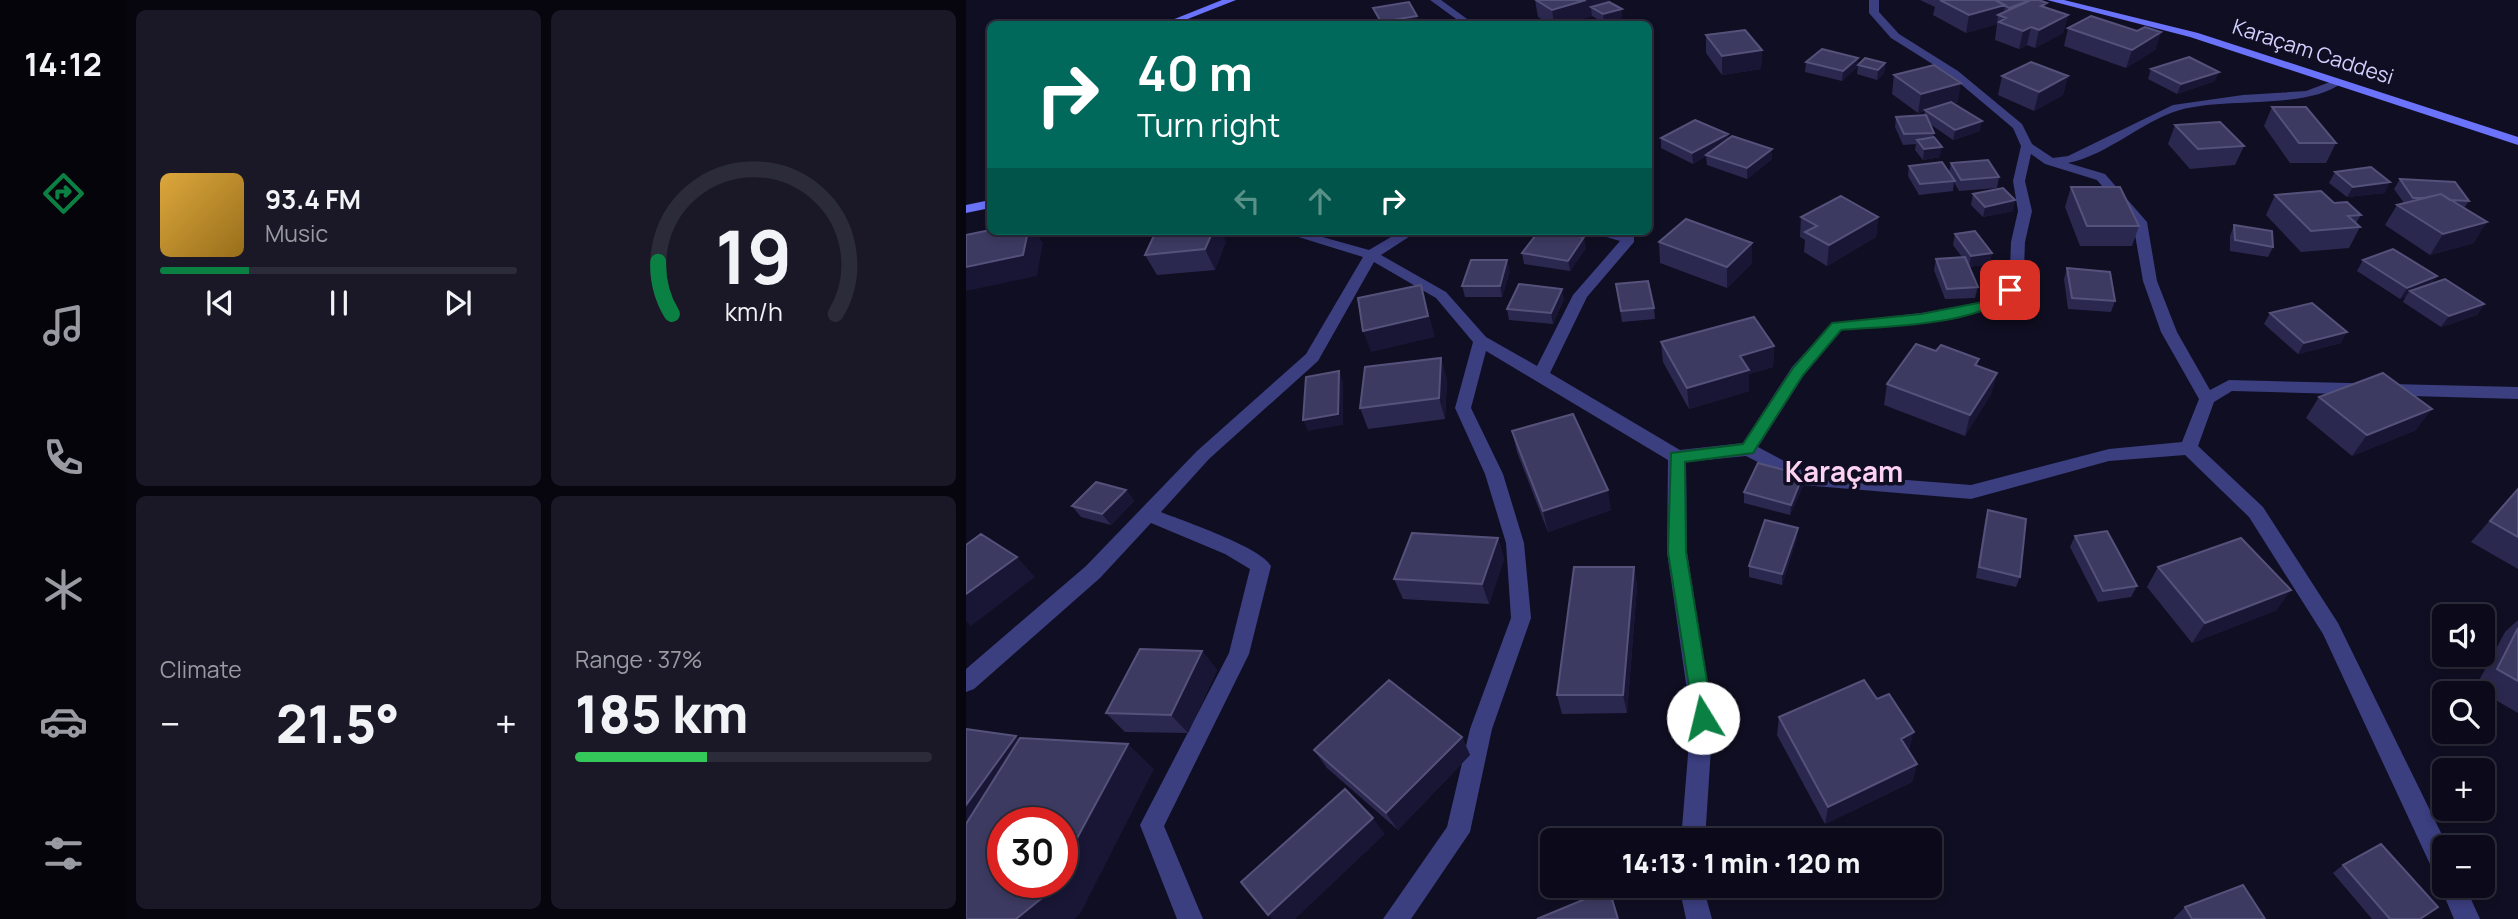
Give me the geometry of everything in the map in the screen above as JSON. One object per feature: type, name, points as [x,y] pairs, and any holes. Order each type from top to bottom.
[{"type":"street","points":[[1175,21],[1231,0]]},
{"type":"street","points":[[1435,0],[1465,21]]},
{"type":"street","points":[[1874,0],[1874,13],[1895,36],[1954,73],[2018,125],[2027,146],[2049,161],[2101,177],[2140,222],[2150,281],[2159,307],[2169,332],[2207,399]]},
{"type":"street","name":"Karaçam Caddesi","points":[[2052,0],[2194,35],[2518,141]]},
{"type":"street","points":[[2049,161],[2071,159],[2177,107],[2243,98],[2308,94],[2338,82]]},
{"type":"street","points":[[1748,449],[1798,371],[1837,326],[1921,318],[1987,306],[2010,290],[2017,269],[2018,242],[2025,211],[2019,181],[2027,146]]},
{"type":"street","points":[[1300,235],[1371,255],[1441,295],[1480,341],[1677,457],[1748,449],[1802,478],[1971,492],[2109,455],[2189,448],[2256,512],[2331,629],[2432,841]]},
{"type":"street","points":[[966,682],[1093,572],[1203,455],[1312,357],[1371,255],[1404,235]]},
{"type":"street","points":[[1541,375],[1580,295],[1629,235]]},
{"type":"street","points":[[1396,919],[1458,832],[1481,729],[1521,618],[1515,543],[1494,474],[1463,408],[1480,341]]},
{"type":"street","points":[[2189,448],[2207,399],[2229,385],[2518,393]]},
{"type":"street","points":[[1677,457],[1677,552],[1703,718],[1694,828]]},
{"type":"street","points":[[1148,514],[1232,548],[1261,566],[1239,654],[1152,824],[1190,919]]},
{"type":"street","points":[[1694,898],[1699,919]]},
{"type":"street","points":[[2457,898],[2467,919]]},
{"type":"building","points":[[1536,0],[1586,0],[1552,10]]},
{"type":"building","points":[[1940,0],[1995,0],[2005,5],[1969,15]]},
{"type":"building","points":[[1995,0],[2031,0],[2009,8]]},
{"type":"building","points":[[2031,0],[2047,3],[2041,6],[2068,15],[2039,30],[2031,27],[2023,31],[1999,22],[2006,18],[1998,15]]},
{"type":"building","points":[[1409,2],[1417,16],[1380,21],[1373,8]]},
{"type":"building","points":[[1609,2],[1622,9],[1603,14],[1591,7]]},
{"type":"building","points":[[2091,16],[2137,31],[2145,27],[2161,32],[2132,50],[2068,28]]},
{"type":"building","points":[[1745,30],[1762,50],[1722,56],[1706,35]]},
{"type":"building","points":[[1822,49],[1858,58],[1843,71],[1806,62]]},
{"type":"building","points":[[2189,57],[2219,72],[2181,84],[2151,69]]},
{"type":"building","points":[[1865,58],[1885,63],[1878,70],[1858,65]]},
{"type":"building","points":[[2031,62],[2068,76],[2039,92],[2002,76]]},
{"type":"building","points":[[1934,65],[1961,83],[1921,94],[1894,75]]},
{"type":"building","points":[[1951,102],[1982,121],[1955,130],[1925,110]]},
{"type":"building","points":[[2272,107],[2306,107],[2336,143],[2299,143]]},
{"type":"building","points":[[1926,115],[1934,133],[1904,134],[1896,117]]},
{"type":"building","points":[[1695,120],[1728,134],[1692,153],[1661,138]]},
{"type":"building","points":[[2220,122],[2244,146],[2198,149],[2175,125]]},
{"type":"building","points":[[1732,136],[1772,149],[1747,168],[1706,155]]},
{"type":"building","points":[[1934,137],[1942,147],[1924,149],[1917,140]]},
{"type":"building","points":[[1988,160],[1999,177],[1961,180],[1951,163]]},
{"type":"building","points":[[1942,162],[1955,181],[1920,184],[1909,166]]},
{"type":"building","points":[[2371,167],[2390,182],[2353,187],[2335,172]]},
{"type":"building","points":[[2400,179],[2455,182],[2469,201],[2450,200],[2441,194],[2413,198]]},
{"type":"building","points":[[2071,187],[2120,187],[2139,226],[2087,226]]},
{"type":"building","points":[[2003,188],[2015,200],[1985,207],[1973,194]]},
{"type":"building","points":[[2321,191],[2334,203],[2347,202],[2361,215],[2348,216],[2360,227],[2311,231],[2275,195]]},
{"type":"building","points":[[2441,194],[2487,222],[2443,234],[2397,205]]},
{"type":"building","points":[[1841,196],[1878,217],[1829,245],[1805,232],[1817,226],[1801,217]]},
{"type":"building","points":[[1686,219],[1752,243],[1727,267],[1659,242]]},
{"type":"building","points":[[2234,225],[2272,231],[2273,247],[2235,240]]},
{"type":"building","points":[[987,231],[987,235],[1027,235],[1023,255],[966,267],[966,235]]},
{"type":"building","points":[[1975,231],[1992,253],[1971,256],[1955,234]]},
{"type":"building","points":[[1154,235],[1211,235],[1205,249],[1145,255]]},
{"type":"building","points":[[1536,235],[1584,237],[1568,261],[1522,253]]},
{"type":"building","points":[[2393,249],[2437,276],[2407,288],[2363,260]]},
{"type":"building","points":[[1965,257],[1978,287],[1947,289],[1936,259]]},
{"type":"building","points":[[1471,260],[1507,260],[1500,286],[1462,286]]},
{"type":"building","points":[[2067,268],[2110,272],[2115,301],[2072,298]]},
{"type":"building","points":[[2445,279],[2484,304],[2449,316],[2410,291]]},
{"type":"building","points":[[1648,281],[1654,308],[1621,311],[1616,284]]},
{"type":"building","points":[[1519,284],[1562,289],[1551,313],[1507,309]]},
{"type":"building","points":[[1421,285],[1428,316],[1363,331],[1358,298]]},
{"type":"building","points":[[2312,303],[2347,332],[2304,343],[2270,313]]},
{"type":"building","points":[[1754,317],[1774,346],[1740,356],[1749,370],[1687,388],[1661,342]]},
{"type":"building","points":[[1916,344],[1936,351],[1941,345],[1979,359],[1975,365],[1997,373],[1970,415],[1887,384]]},
{"type":"building","points":[[1441,358],[1439,398],[1360,408],[1365,367]]},
{"type":"building","points":[[1339,371],[1338,414],[1303,420],[1306,377]]},
{"type":"building","points":[[2383,373],[2432,409],[2367,435],[2319,397]]},
{"type":"building","points":[[1573,414],[1608,490],[1543,511],[1512,431]]},
{"type":"building","points":[[1758,463],[1803,475],[1791,505],[1744,492]]},
{"type":"building","points":[[1096,482],[1126,490],[1102,514],[1072,506]]},
{"type":"building","points":[[2518,489],[2518,537],[2490,521]]},
{"type":"building","points":[[1988,510],[2026,519],[2020,577],[1979,567]]},
{"type":"building","points":[[1765,520],[1798,528],[1782,574],[1749,566]]},
{"type":"building","points":[[2107,531],[2137,586],[2103,591],[2075,536]]},
{"type":"building","points":[[1412,533],[1498,538],[1482,584],[1394,579]]},
{"type":"building","points":[[981,534],[1017,557],[966,594],[966,545]]},
{"type":"building","points":[[2241,538],[2291,590],[2205,623],[2158,567]]},
{"type":"building","points":[[1574,567],[1634,567],[1623,695],[1557,695]]},
{"type":"building","points":[[2518,628],[2518,681],[2497,669]]},
{"type":"building","points":[[1140,649],[1202,651],[1171,715],[1106,713]]},
{"type":"building","points":[[1389,680],[1462,737],[1386,813],[1314,750]]},
{"type":"building","points":[[1864,680],[1877,699],[1889,694],[1914,732],[1901,739],[1917,764],[1828,807],[1779,717]]},
{"type":"building","points":[[966,729],[1016,736],[966,805]]},
{"type":"building","points":[[1020,738],[1128,744],[1078,836],[1078,807],[987,807],[987,898],[1042,898],[1016,919],[966,919],[966,824]]},
{"type":"building","points":[[1345,789],[1373,818],[1268,915],[1241,882]]},
{"type":"building","points":[[2381,844],[2438,907],[2420,919],[2390,919],[2343,865]]},
{"type":"building","points":[[2243,885],[2265,919],[2192,919],[2185,907]]},
{"type":"building","points":[[1587,898],[1612,898],[1618,919],[1537,919]]},
{"type":"district","name":"Karaçam","points":[[1844,472]]},
{"type":"route","points":[[1703,718],[1677,552],[1677,457],[1748,449],[1798,371],[1837,326],[1921,318],[1987,306],[2010,290]]}]
